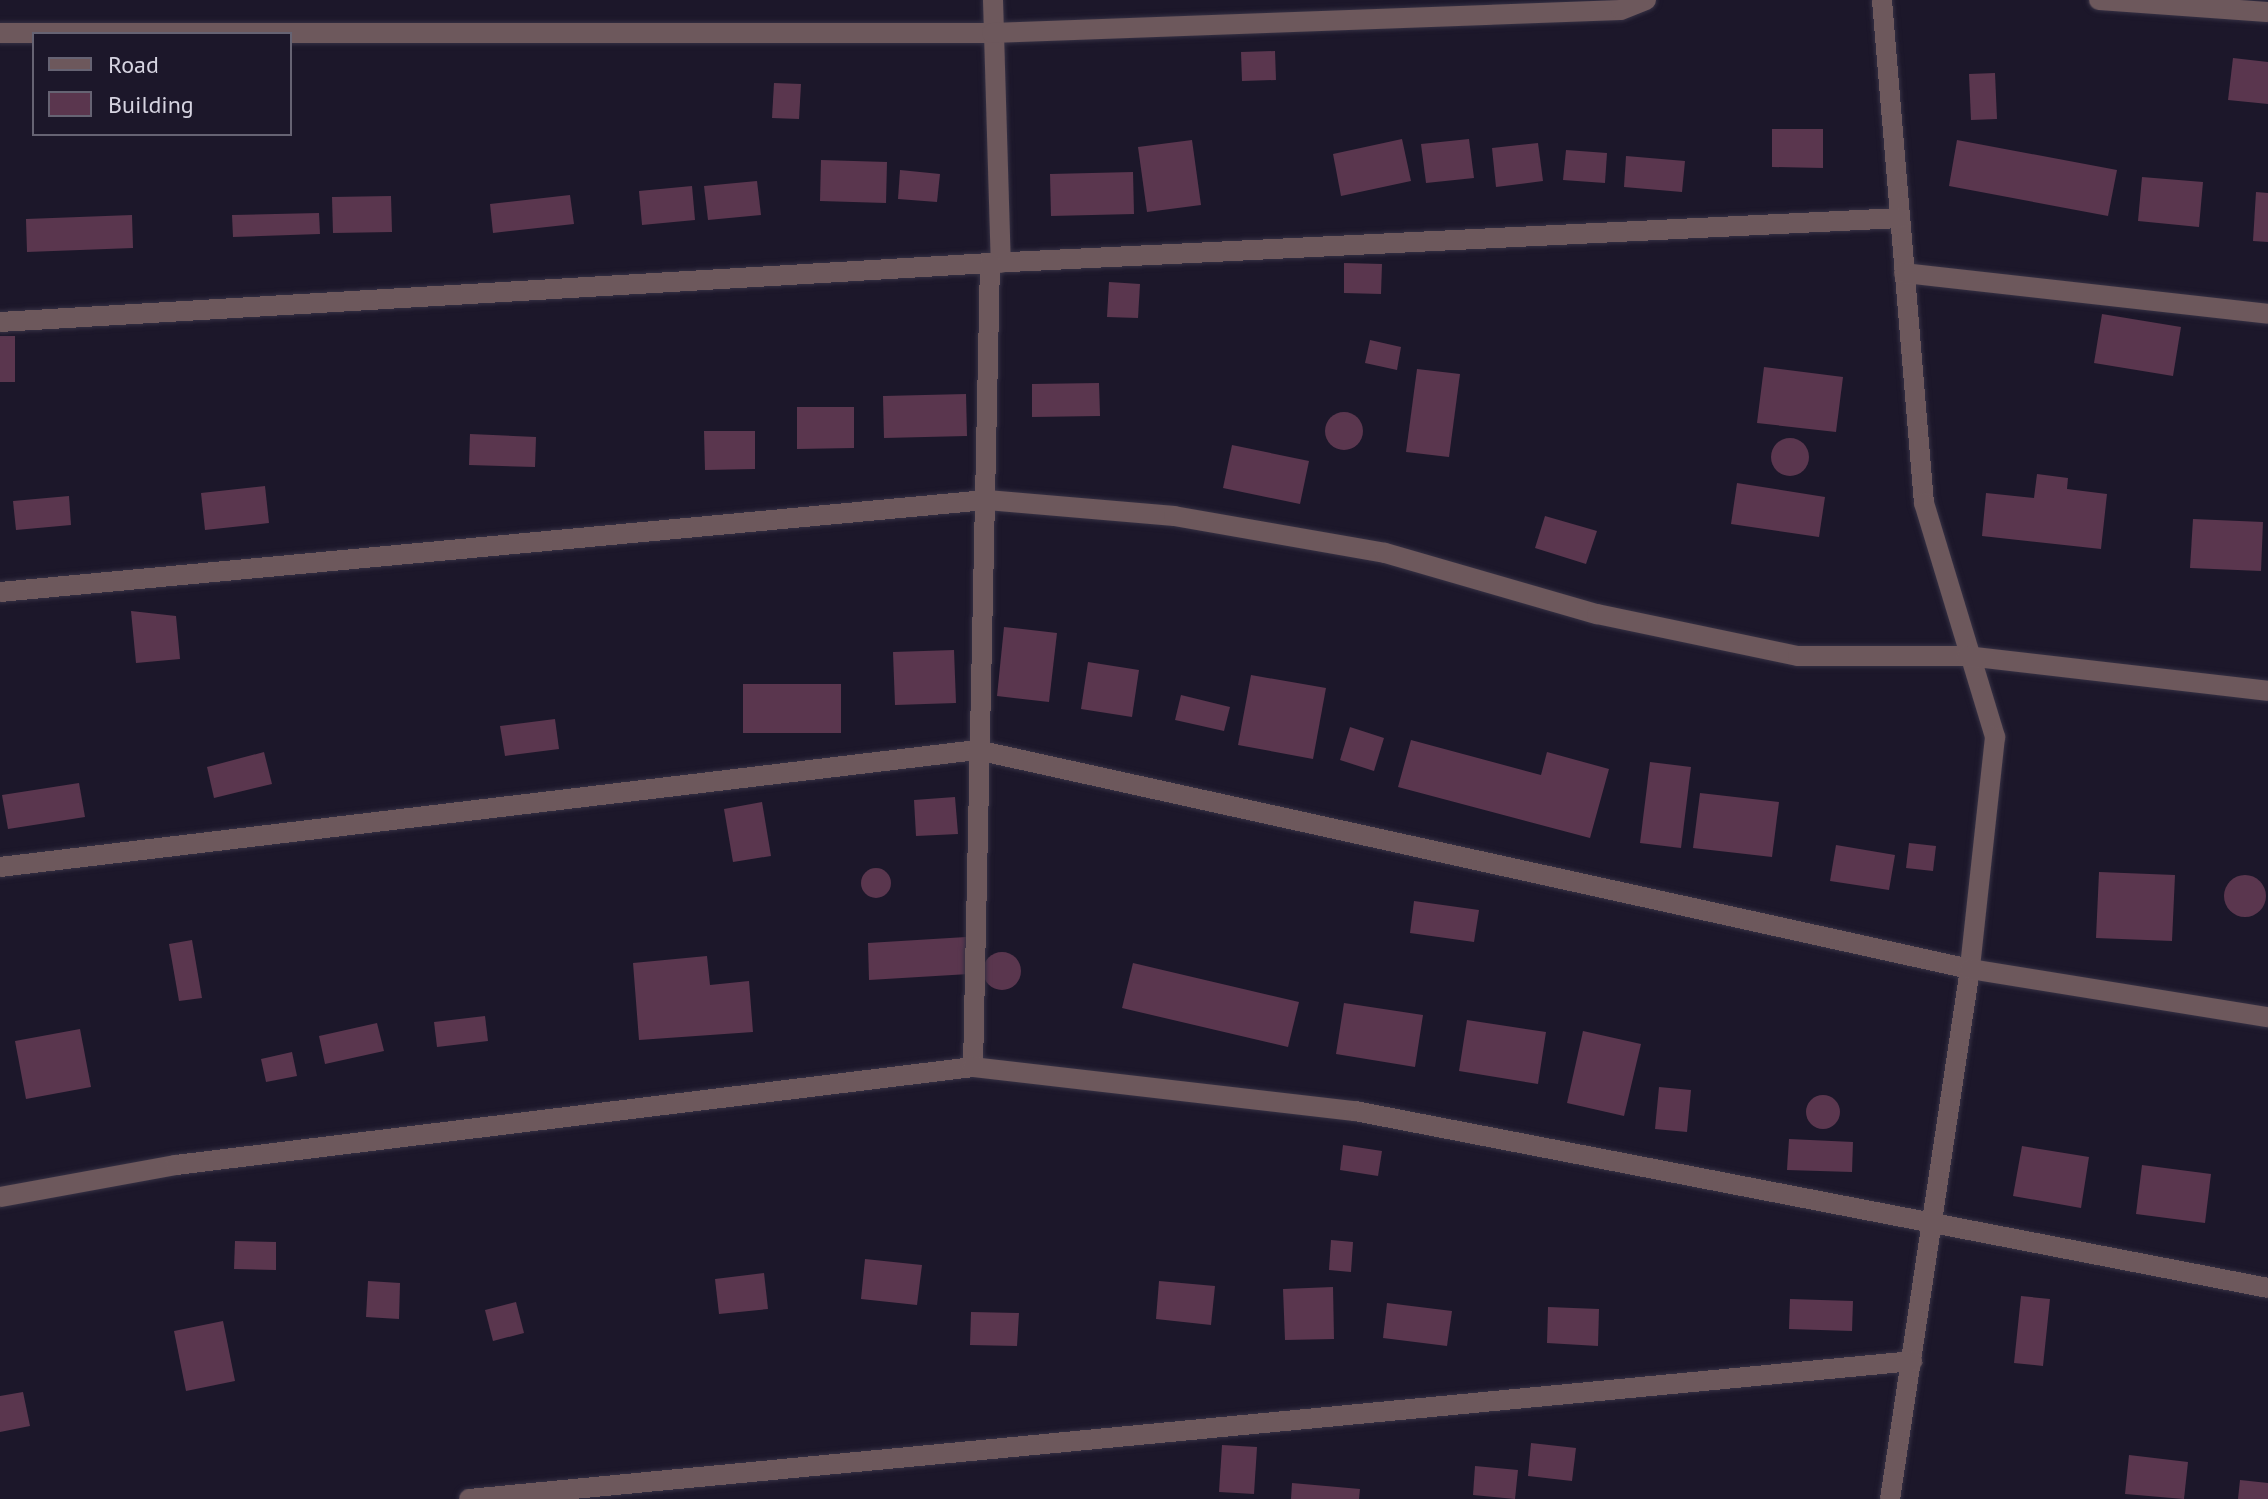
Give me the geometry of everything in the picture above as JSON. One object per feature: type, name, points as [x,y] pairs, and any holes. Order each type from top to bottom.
[{"type":"street","points":[[973,1067],[977,750],[995,263],[993,0]]},
{"type":"street","points":[[292,33],[992,33],[1621,10],[1646,0]]},
{"type":"street","points":[[1882,0],[1924,503],[1967,656],[1995,737],[1970,969],[1890,1499]]},
{"type":"street","points":[[2099,0],[2268,12]]},
{"type":"street","points":[[0,33],[32,33]]},
{"type":"street","points":[[0,322],[995,263],[1899,218]]},
{"type":"street","points":[[1904,273],[2268,314]]},
{"type":"street","points":[[0,592],[987,500],[1174,516],[1385,553],[1597,614],[1798,656],[1967,656],[2268,691]]},
{"type":"street","points":[[0,867],[977,750],[1970,969],[2268,1017]]},
{"type":"street","points":[[0,1197],[176,1165],[973,1067],[1355,1111],[2268,1288]]},
{"type":"street","points":[[469,1499],[1912,1361]]},
{"type":"building","points":[[1275,51],[1276,80],[1242,81],[1241,52]]},
{"type":"building","points":[[2233,58],[2268,62],[2268,104],[2228,100]]},
{"type":"building","points":[[1995,73],[1997,119],[1971,120],[1969,74]]},
{"type":"building","points":[[774,83],[801,84],[799,119],[772,118]]},
{"type":"building","points":[[1772,129],[1823,129],[1823,168],[1772,167]]},
{"type":"building","points":[[1402,139],[1411,181],[1341,196],[1333,154]]},
{"type":"building","points":[[1469,139],[1474,178],[1426,183],[1421,144]]},
{"type":"building","points":[[1192,140],[1201,205],[1147,212],[1138,147]]},
{"type":"building","points":[[1957,140],[2117,170],[2108,216],[1949,186]]},
{"type":"building","points":[[1538,143],[1543,181],[1496,187],[1492,148]]},
{"type":"building","points":[[1566,150],[1607,153],[1605,183],[1563,180]]},
{"type":"building","points":[[1626,156],[1685,161],[1682,192],[1624,187]]},
{"type":"building","points":[[821,160],[887,162],[886,203],[820,201]]},
{"type":"building","points":[[900,170],[940,174],[937,202],[898,199]]},
{"type":"building","points":[[1133,172],[1134,214],[1051,216],[1050,174]]},
{"type":"building","points":[[2142,177],[2203,182],[2199,227],[2138,221]]},
{"type":"building","points":[[757,181],[761,215],[708,220],[704,186]]},
{"type":"building","points":[[692,186],[695,220],[642,225],[639,191]]},
{"type":"building","points":[[2256,192],[2268,193],[2268,242],[2253,241]]},
{"type":"building","points":[[570,195],[574,224],[493,233],[490,204]]},
{"type":"building","points":[[391,196],[392,232],[333,233],[332,197]]},
{"type":"building","points":[[319,213],[320,234],[233,237],[232,215]]},
{"type":"building","points":[[132,215],[133,248],[27,252],[26,219]]},
{"type":"building","points":[[1344,263],[1382,264],[1381,294],[1344,293]]},
{"type":"building","points":[[1109,282],[1140,284],[1138,318],[1107,317]]},
{"type":"building","points":[[2102,314],[2181,327],[2173,376],[2094,363]]},
{"type":"building","points":[[0,336],[15,336],[15,382],[0,382]]},
{"type":"building","points":[[1370,340],[1401,347],[1397,370],[1365,363]]},
{"type":"building","points":[[1764,367],[1843,377],[1836,432],[1757,423]]},
{"type":"building","points":[[1417,369],[1460,374],[1449,457],[1406,452]]},
{"type":"building","points":[[1099,383],[1100,416],[1032,417],[1032,384]]},
{"type":"building","points":[[966,394],[967,436],[884,438],[883,396]]},
{"type":"building","points":[[797,407],[854,407],[854,448],[797,449]]},
{"type":"building","points":[[1344,412],[1358,417],[1363,431],[1358,445],[1344,450],[1330,445],[1325,431],[1330,417]]},
{"type":"building","points":[[704,431],[755,431],[755,469],[705,470]]},
{"type":"building","points":[[470,434],[536,437],[535,467],[469,465]]},
{"type":"building","points":[[1790,438],[1804,443],[1809,457],[1804,471],[1790,476],[1776,471],[1771,457],[1776,443]]},
{"type":"building","points":[[1232,445],[1309,461],[1300,504],[1223,488]]},
{"type":"building","points":[[2037,474],[2068,478],[2067,489],[2107,494],[2101,549],[1982,536],[1986,493],[2034,498]]},
{"type":"building","points":[[1737,483],[1825,497],[1819,537],[1731,524]]},
{"type":"building","points":[[265,486],[269,523],[205,530],[201,493]]},
{"type":"building","points":[[69,496],[71,525],[16,530],[13,501]]},
{"type":"building","points":[[1545,516],[1597,531],[1586,564],[1535,548]]},
{"type":"building","points":[[2193,519],[2263,522],[2261,571],[2190,568]]},
{"type":"building","points":[[131,611],[176,616],[180,659],[136,663]]},
{"type":"building","points":[[1004,627],[1057,633],[1049,702],[997,696]]},
{"type":"building","points":[[954,650],[956,703],[895,705],[893,652]]},
{"type":"building","points":[[1088,662],[1139,670],[1132,717],[1081,709]]},
{"type":"building","points":[[1251,675],[1326,688],[1313,759],[1238,745]]},
{"type":"building","points":[[743,684],[841,684],[841,733],[743,733]]},
{"type":"building","points":[[1181,695],[1230,707],[1224,731],[1175,720]]},
{"type":"building","points":[[555,719],[559,749],[505,756],[500,726]]},
{"type":"building","points":[[1350,727],[1384,738],[1374,771],[1340,760]]},
{"type":"building","points":[[1411,740],[1541,775],[1547,752],[1609,769],[1590,838],[1398,787]]},
{"type":"building","points":[[264,752],[272,784],[214,798],[207,767]]},
{"type":"building","points":[[1650,762],[1691,767],[1681,848],[1640,843]]},
{"type":"building","points":[[79,783],[85,817],[8,829],[2,795]]},
{"type":"building","points":[[1700,793],[1779,802],[1772,857],[1693,848]]},
{"type":"building","points":[[955,797],[958,834],[916,836],[914,800]]},
{"type":"building","points":[[762,802],[771,856],[733,862],[724,809]]},
{"type":"building","points":[[1909,843],[1936,846],[1933,871],[1906,868]]},
{"type":"building","points":[[1836,845],[1895,855],[1889,890],[1830,881]]},
{"type":"building","points":[[876,868],[887,872],[891,883],[887,894],[876,898],[865,894],[861,883],[865,872]]},
{"type":"building","points":[[2099,872],[2175,875],[2172,941],[2096,938]]},
{"type":"building","points":[[2245,875],[2260,881],[2266,896],[2260,911],[2245,917],[2230,911],[2224,896],[2230,881]]},
{"type":"building","points":[[1414,901],[1479,910],[1474,942],[1410,933]]},
{"type":"building","points":[[966,937],[969,974],[869,980],[868,943]]},
{"type":"building","points":[[192,940],[202,998],[179,1001],[169,944]]},
{"type":"building","points":[[1002,952],[1016,957],[1021,971],[1016,985],[1002,990],[988,985],[983,971],[988,957]]},
{"type":"building","points":[[707,956],[710,985],[749,981],[753,1032],[639,1040],[633,963]]},
{"type":"building","points":[[1133,963],[1299,1002],[1288,1047],[1122,1008]]},
{"type":"building","points":[[1344,1003],[1423,1015],[1415,1067],[1336,1054]]},
{"type":"building","points":[[485,1016],[488,1041],[437,1047],[434,1022]]},
{"type":"building","points":[[1467,1020],[1546,1032],[1538,1084],[1459,1071]]},
{"type":"building","points":[[377,1023],[384,1051],[325,1064],[319,1036]]},
{"type":"building","points":[[80,1029],[91,1087],[26,1099],[15,1041]]},
{"type":"building","points":[[1583,1031],[1641,1044],[1624,1116],[1567,1103]]},
{"type":"building","points":[[292,1052],[297,1076],[266,1082],[261,1059]]},
{"type":"building","points":[[1659,1087],[1691,1090],[1687,1132],[1655,1129]]},
{"type":"building","points":[[1823,1095],[1835,1100],[1840,1112],[1835,1124],[1823,1129],[1811,1124],[1806,1112],[1811,1100]]},
{"type":"building","points":[[1789,1139],[1853,1142],[1852,1172],[1787,1170]]},
{"type":"building","points":[[1343,1145],[1382,1151],[1378,1176],[1340,1170]]},
{"type":"building","points":[[2022,1146],[2089,1157],[2081,1208],[2013,1196]]},
{"type":"building","points":[[2142,1165],[2211,1174],[2205,1223],[2136,1214]]},
{"type":"building","points":[[1331,1240],[1353,1242],[1351,1272],[1329,1270]]},
{"type":"building","points":[[235,1241],[276,1242],[276,1270],[234,1269]]},
{"type":"building","points":[[865,1259],[922,1265],[917,1305],[861,1299]]},
{"type":"building","points":[[764,1273],[768,1309],[719,1314],[715,1279]]},
{"type":"building","points":[[368,1281],[400,1283],[399,1319],[366,1317]]},
{"type":"building","points":[[1159,1281],[1215,1286],[1211,1325],[1156,1319]]},
{"type":"building","points":[[1333,1287],[1334,1339],[1285,1340],[1283,1289]]},
{"type":"building","points":[[2021,1296],[2050,1299],[2043,1366],[2014,1363]]},
{"type":"building","points":[[1790,1299],[1853,1301],[1852,1331],[1789,1329]]},
{"type":"building","points":[[516,1302],[524,1333],[493,1341],[485,1310]]},
{"type":"building","points":[[1387,1303],[1452,1311],[1447,1346],[1383,1338]]},
{"type":"building","points":[[1548,1307],[1599,1309],[1598,1346],[1547,1343]]},
{"type":"building","points":[[971,1312],[1019,1313],[1017,1346],[970,1345]]},
{"type":"building","points":[[223,1321],[235,1381],[186,1391],[174,1331]]},
{"type":"building","points":[[23,1392],[30,1426],[0,1432],[0,1396]]},
{"type":"building","points":[[1531,1443],[1576,1448],[1572,1481],[1528,1476]]},
{"type":"building","points":[[1222,1445],[1257,1447],[1254,1494],[1219,1492]]},
{"type":"building","points":[[2129,1455],[2188,1462],[2184,1499],[2125,1494]]},
{"type":"building","points":[[1475,1466],[1518,1470],[1515,1499],[1473,1495]]},
{"type":"building","points":[[2240,1480],[2268,1483],[2268,1499],[2238,1499]]},
{"type":"building","points":[[1292,1483],[1360,1489],[1359,1499],[1291,1499]]}]
